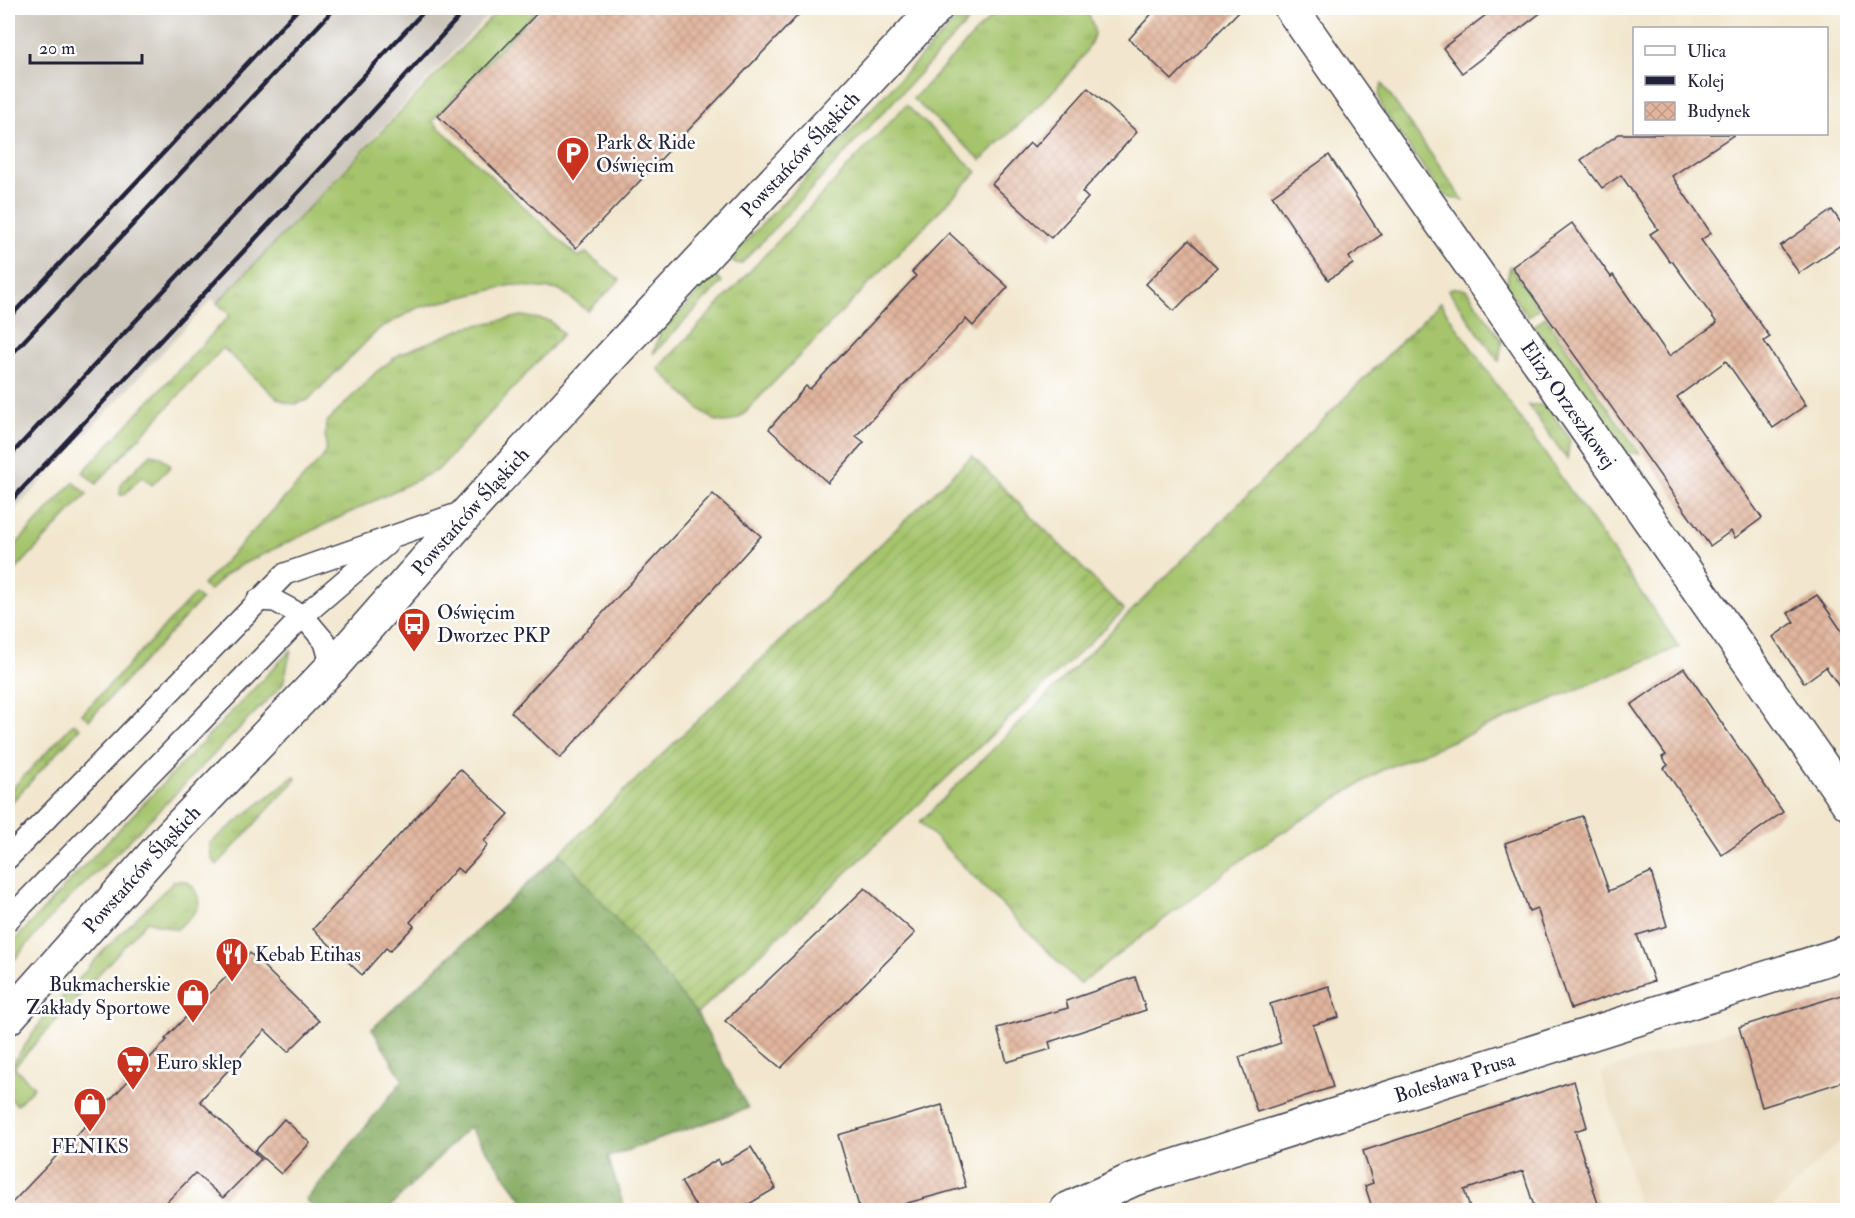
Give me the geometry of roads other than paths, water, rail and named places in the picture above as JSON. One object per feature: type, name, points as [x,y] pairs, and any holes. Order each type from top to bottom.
[{"type":"street","name":"Powstańców Śląskich","points":[[8,1018],[171,835],[332,667],[470,510],[936,8]]},
{"type":"street","name":"Elizy Orzeszkowej","points":[[1291,8],[1848,803]]},
{"type":"street","name":"Bolesława Prusa","points":[[1066,1210],[1134,1179],[1848,952]]},
{"type":"lane","points":[[8,858],[285,574],[470,510]]},
{"type":"lane","points":[[8,920],[303,616],[396,536]]},
{"type":"lane","points":[[258,600],[275,601],[303,616],[325,642],[332,667]]},
{"type":"railway","points":[[8,319],[299,8]]},
{"type":"railway","points":[[8,358],[335,8]]},
{"type":"railway","points":[[8,458],[427,8]]},
{"type":"railway","points":[[8,504],[467,8]]},
{"type":"place","name":"Park & Ride Oświęcim","points":[[573,182]]},
{"type":"place","name":"Oświęcim Dworzec PKP","points":[[414,653]]},
{"type":"place","name":"Kebab Etihas","points":[[232,983]]},
{"type":"place","name":"Bukmacherskie Zakłady Sportowe","points":[[193,1024]]},
{"type":"place","name":"Euro sklep","points":[[133,1091]]},
{"type":"place","name":"FENIKS","points":[[90,1133]]}]
